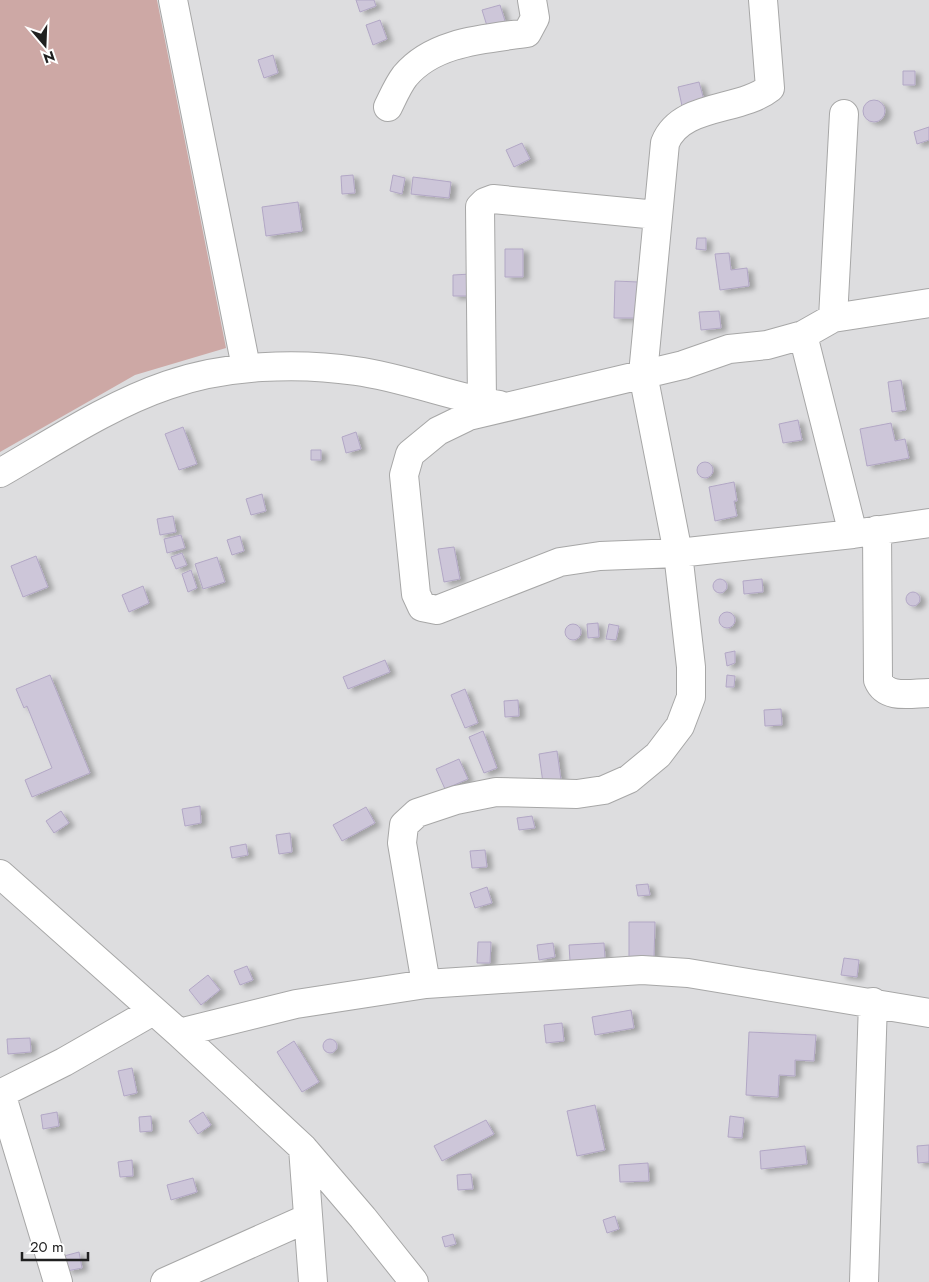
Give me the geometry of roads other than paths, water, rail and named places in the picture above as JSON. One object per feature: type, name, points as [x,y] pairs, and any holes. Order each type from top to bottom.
[{"type":"street","points":[[173,0],[246,367]]},
{"type":"street","points":[[426,984],[402,843],[404,825],[417,813],[456,800],[496,792],[577,794],[604,790],[629,779],[658,755],[680,726],[691,697],[691,667],[678,553],[643,374],[649,327],[657,215],[665,143],[676,125],[718,108],[761,95],[770,88],[763,0]]},
{"type":"street","points":[[388,107],[405,76],[428,57],[466,42],[527,33],[535,18],[537,3]]},
{"type":"street","points":[[833,318],[844,114]]},
{"type":"street","points":[[494,404],[479,215],[480,207],[485,202],[493,199],[657,215]]},
{"type":"street","points":[[929,303],[833,318],[803,335],[767,345],[729,349],[683,365],[494,404],[438,431],[410,454],[404,475],[416,594],[422,608],[437,610],[451,606],[515,577],[560,562],[600,556],[678,553],[929,523]]},
{"type":"street","points":[[803,335],[865,532],[878,680],[881,688],[887,692],[929,693]]},
{"type":"street","points":[[0,472],[127,403],[169,384],[246,367],[313,367],[356,371],[429,386],[469,400],[494,404]]},
{"type":"street","points":[[0,874],[303,1148],[364,1218],[414,1282]]},
{"type":"street","points":[[178,1033],[296,1004],[426,984],[642,970],[688,973],[929,1012]]},
{"type":"street","points":[[864,1282],[874,1002]]},
{"type":"street","points":[[58,1282],[1,1093],[64,1062],[153,1011]]},
{"type":"street","points":[[303,1148],[313,1282]]},
{"type":"street","points":[[165,1282],[308,1218]]}]
